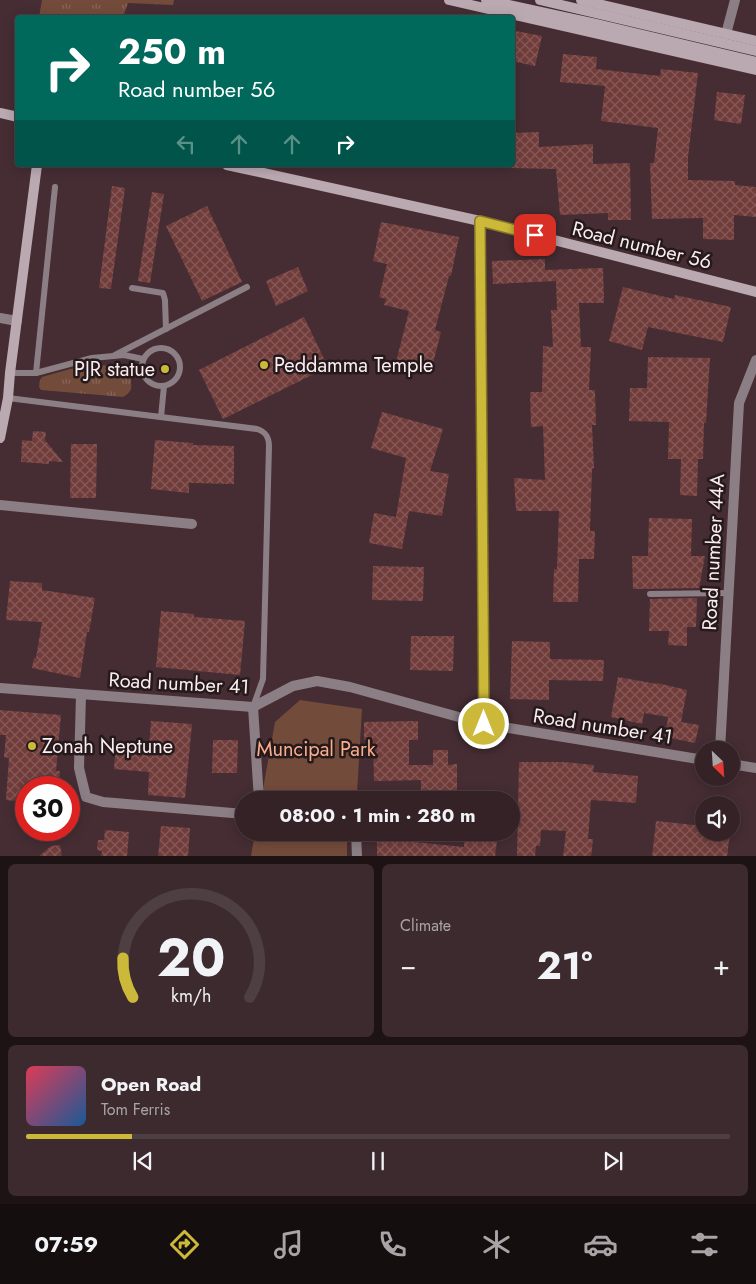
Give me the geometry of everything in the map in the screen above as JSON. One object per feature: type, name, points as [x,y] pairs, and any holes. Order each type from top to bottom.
[{"type":"main road","points":[[449,0],[515,15]]},
{"type":"main road","points":[[486,0],[756,62]]},
{"type":"main road","points":[[540,0],[756,51]]},
{"type":"main road","points":[[581,0],[756,41]]},
{"type":"main road","points":[[515,15],[756,70]]},
{"type":"main road","points":[[0,113],[15,116]]},
{"type":"main road","points":[[0,438],[8,398],[37,167]]},
{"type":"main road","name":"Road number 56","points":[[236,167],[480,221],[756,292]]},
{"type":"street","points":[[726,34],[735,0]]},
{"type":"street","points":[[480,221],[484,724]]},
{"type":"street","points":[[0,318],[17,321]]},
{"type":"street","name":"Road number 44A","points":[[720,741],[739,403],[756,360]]},
{"type":"street","points":[[0,505],[192,524]]},
{"type":"street","name":"Road number 41","points":[[0,688],[253,707],[293,686],[317,681],[350,687],[484,724],[695,759]]},
{"type":"street","points":[[81,695],[79,768],[86,797],[103,802],[235,813]]},
{"type":"street","points":[[253,707],[258,791]]},
{"type":"street","points":[[740,765],[756,768]]},
{"type":"street","points":[[356,841],[357,856]]},
{"type":"lane","points":[[36,373],[55,188]]},
{"type":"lane","points":[[115,355],[247,287]]},
{"type":"lane","points":[[132,288],[162,293],[165,300],[166,329]]},
{"type":"lane","points":[[158,348],[168,349],[176,355],[180,364],[179,374],[173,382],[164,386],[154,384],[146,378],[142,369],[143,359],[149,351],[158,348]]},
{"type":"lane","points":[[10,374],[36,373],[92,358],[115,355],[124,354],[143,359]]},
{"type":"lane","points":[[161,418],[164,386]]},
{"type":"lane","points":[[8,398],[257,429],[262,430],[267,435],[269,446],[263,679],[253,707]]},
{"type":"lane","points":[[650,594],[728,593]]},
{"type":"green space","points":[[42,0],[174,0],[173,5],[128,3],[124,15],[39,15]]},
{"type":"green space","points":[[90,365],[112,366],[127,370],[131,377],[129,392],[123,397],[41,390],[39,387],[42,377]]},
{"type":"green space","name":"Muncipal Park","points":[[300,700],[362,709],[357,791],[263,791],[275,722]]},
{"type":"green space","points":[[254,841],[347,841],[347,856],[251,856]]},
{"type":"building","points":[[516,31],[542,36],[535,66],[515,62]]},
{"type":"building","points":[[563,54],[597,57],[596,69],[660,76],[661,69],[698,73],[688,157],[688,180],[735,181],[735,185],[756,187],[756,217],[734,215],[734,240],[703,239],[703,218],[652,219],[650,163],[654,163],[658,128],[601,121],[605,86],[560,82]]},
{"type":"building","points":[[717,92],[745,95],[741,124],[714,120]]},
{"type":"building","points":[[539,132],[539,147],[593,144],[593,164],[630,163],[631,220],[608,220],[608,213],[560,215],[556,169],[512,168],[515,167],[515,133]]},
{"type":"building","points":[[112,186],[125,188],[111,289],[99,288]]},
{"type":"building","points":[[152,192],[164,194],[150,283],[138,281]]},
{"type":"building","points":[[207,206],[242,282],[202,301],[166,226]]},
{"type":"building","points":[[381,222],[459,237],[451,276],[449,276],[435,330],[441,332],[431,371],[396,362],[409,311],[384,305],[386,299],[379,297],[387,264],[373,261]]},
{"type":"building","points":[[545,259],[545,270],[603,268],[604,303],[579,303],[581,347],[591,347],[589,390],[595,390],[596,425],[592,425],[594,468],[592,469],[590,531],[595,531],[594,559],[579,559],[578,602],[553,602],[554,569],[557,569],[559,511],[516,511],[514,478],[545,480],[543,426],[531,427],[530,392],[542,392],[543,346],[553,347],[551,310],[557,310],[556,281],[493,284],[492,261]]},
{"type":"building","points":[[298,267],[308,291],[276,306],[266,281]]},
{"type":"building","points":[[623,287],[674,299],[675,295],[731,307],[723,342],[648,327],[642,350],[609,341]]},
{"type":"building","points":[[304,317],[328,367],[223,419],[199,370]]},
{"type":"building","points":[[648,357],[710,358],[703,459],[698,459],[697,496],[680,495],[681,459],[668,459],[669,422],[629,421],[630,388],[647,388]]},
{"type":"building","points":[[382,412],[443,429],[430,471],[449,474],[442,516],[409,511],[402,549],[369,543],[374,513],[396,517],[406,458],[371,448]]},
{"type":"building","points":[[33,431],[46,432],[45,440],[63,462],[49,461],[49,464],[21,462],[22,440],[32,441]]},
{"type":"building","points":[[155,440],[193,443],[193,445],[234,446],[234,484],[189,483],[189,493],[151,489]]},
{"type":"building","points":[[71,444],[97,444],[96,498],[70,498]]},
{"type":"building","points":[[649,518],[692,519],[691,556],[705,556],[699,588],[633,589],[632,556],[648,556]]},
{"type":"building","points":[[373,566],[424,567],[423,601],[372,600]]},
{"type":"building","points":[[10,581],[42,583],[42,590],[95,598],[89,632],[87,632],[80,678],[32,668],[34,658],[36,658],[42,622],[6,620]]},
{"type":"building","points":[[697,598],[696,627],[687,627],[687,646],[668,645],[669,631],[649,631],[650,599]]},
{"type":"building","points":[[161,611],[194,614],[194,617],[245,621],[240,675],[156,667]]},
{"type":"building","points":[[411,636],[454,636],[453,671],[410,670]]},
{"type":"building","points":[[512,641],[550,642],[550,659],[604,660],[603,681],[549,680],[549,700],[510,699]]},
{"type":"building","points":[[618,677],[687,690],[681,722],[699,725],[695,743],[665,737],[668,717],[644,713],[642,724],[611,717]]},
{"type":"building","name":"Zonah Neptune","points":[[0,710],[61,715],[56,771],[60,771],[60,776],[15,776],[15,801],[6,800],[9,758],[4,757],[6,735],[0,735]]},
{"type":"building","points":[[151,721],[192,724],[185,798],[148,795],[149,772],[114,769],[116,744],[149,747]]},
{"type":"building","points":[[418,721],[418,740],[409,740],[409,765],[433,765],[433,750],[448,750],[448,765],[457,764],[457,791],[421,791],[421,780],[374,781],[373,740],[364,740],[364,722]]},
{"type":"building","points":[[213,740],[238,740],[237,773],[212,773]]},
{"type":"building","points":[[519,762],[564,762],[594,765],[593,772],[638,776],[636,803],[591,800],[588,839],[593,839],[591,856],[563,856],[566,831],[541,830],[540,846],[536,846],[535,856],[517,856],[517,841],[520,841]]},
{"type":"building","points":[[656,821],[695,825],[695,841],[729,841],[727,856],[652,856]]},
{"type":"building","points":[[161,826],[190,828],[188,856],[158,856]]},
{"type":"building","points":[[105,830],[129,832],[127,856],[101,856],[102,851],[97,850],[98,840],[104,840]]},
{"type":"building","points":[[377,841],[404,841],[464,847],[464,841],[497,841],[495,856],[377,856]]},
{"type":"building","points":[[60,845],[62,856],[39,856],[51,846]]},
{"type":"place","name":"Peddamma Temple","points":[[264,365]]},
{"type":"place","name":"PJR statue","points":[[165,369]]},
{"type":"place","name":"Zonah Neptune","points":[[32,746]]},
{"type":"route","points":[[484,724],[480,221],[535,235]]}]
